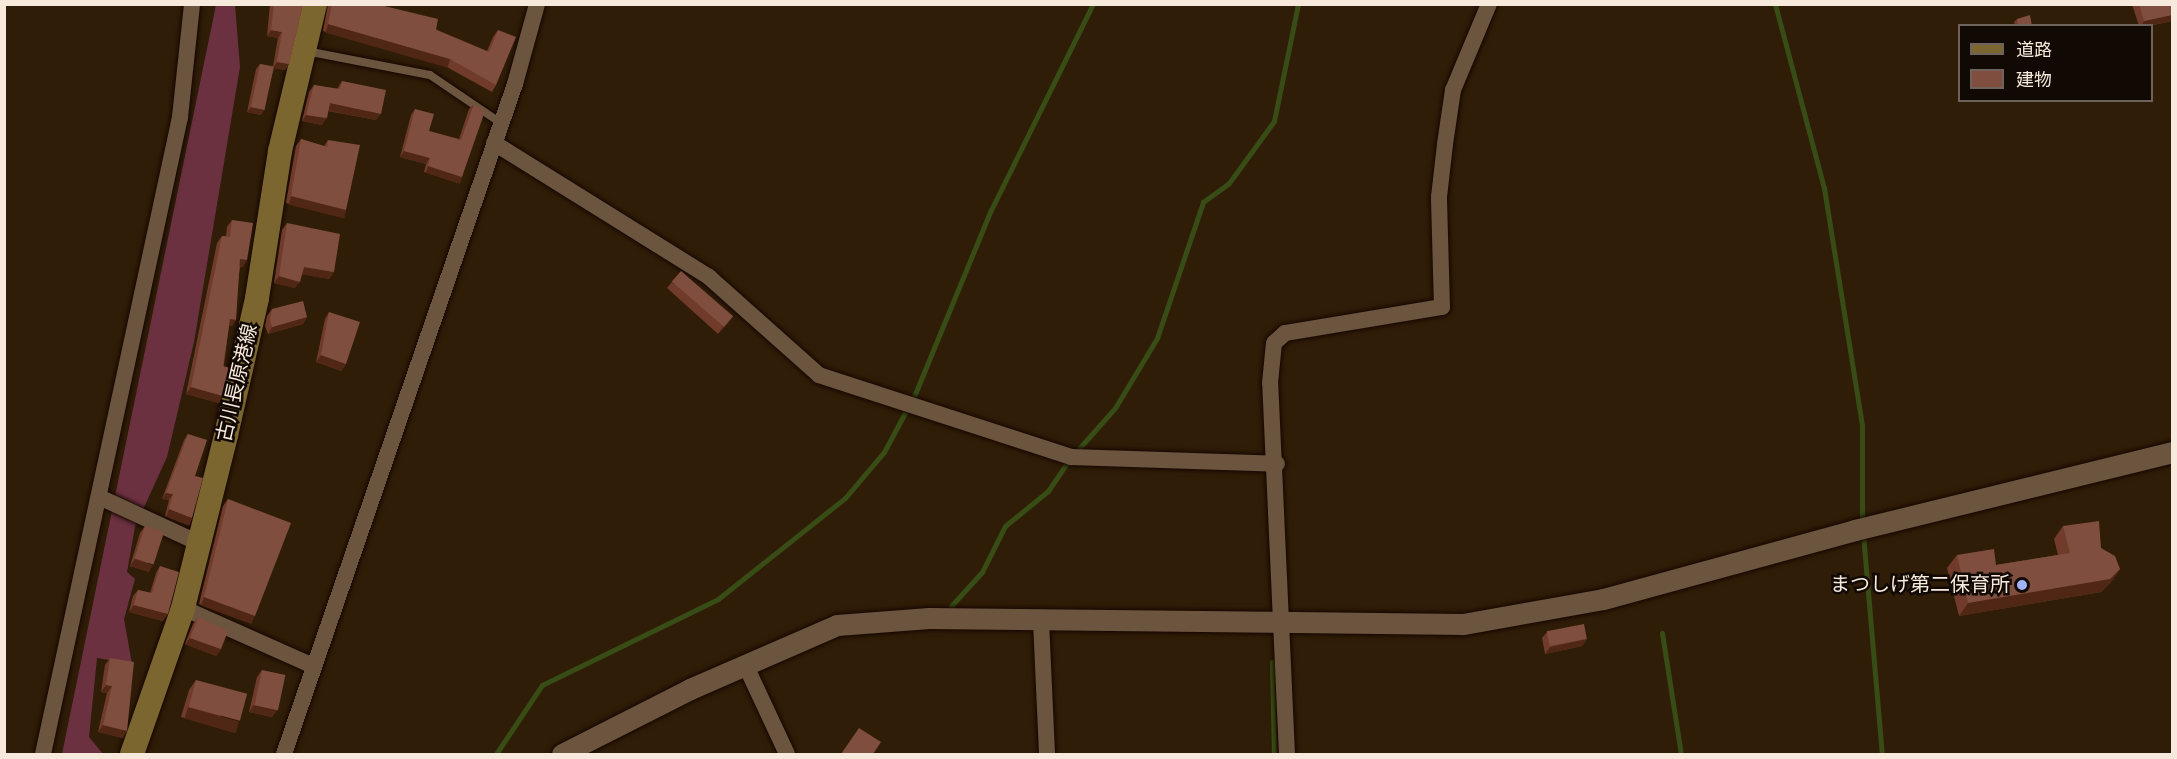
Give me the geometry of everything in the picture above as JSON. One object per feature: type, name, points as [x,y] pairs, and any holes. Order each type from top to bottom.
[{"type":"main road","name":"古川長原港線","points":[[132,754],[183,609],[257,298],[303,50],[315,4]]},
{"type":"street","points":[[43,754],[180,117],[192,4]]},
{"type":"street","points":[[284,754],[501,123],[537,4]]},
{"type":"street","points":[[1287,754],[1277,464],[1270,383],[1274,343],[1285,333],[1442,307],[1439,197],[1450,112],[1489,4]]},
{"type":"street","points":[[494,143],[709,277],[819,375],[1071,457],[1277,464]]},
{"type":"street","points":[[562,754],[745,664],[837,625],[884,618],[1463,624],[1519,616],[1603,599],[1855,530],[2172,452]]},
{"type":"street","points":[[106,500],[199,543]]},
{"type":"street","points":[[183,609],[313,666]]},
{"type":"street","points":[[1041,621],[1047,754]]},
{"type":"street","points":[[745,664],[787,754]]},
{"type":"lane","points":[[303,50],[430,75],[501,123]]},
{"type":"shaded area","points":[[216,5],[235,5],[240,67],[194,342],[167,457],[135,527],[127,572],[135,579],[124,619],[132,664],[97,658],[89,737],[103,754],[62,754]]},
{"type":"building","points":[[274,4],[303,4],[289,64],[277,62],[282,32],[271,30]]},
{"type":"building","points":[[332,4],[376,4],[438,19],[436,30],[489,52],[498,30],[516,37],[496,85],[450,59],[328,24]]},
{"type":"building","points":[[2139,4],[2172,4],[2172,15],[2144,21]]},
{"type":"building","points":[[2030,15],[2032,24],[2018,24],[2017,19]]},
{"type":"building","points":[[260,64],[274,67],[265,110],[251,107]]},
{"type":"building","points":[[342,81],[386,90],[381,114],[330,103],[327,118],[306,115],[314,85],[340,89]]},
{"type":"building","points":[[474,104],[485,111],[462,177],[428,166],[430,158],[404,151],[415,109],[434,114],[429,131],[461,140]]},
{"type":"building","points":[[301,139],[327,147],[328,140],[360,145],[346,210],[291,196]]},
{"type":"building","points":[[232,220],[253,223],[247,260],[240,259],[236,320],[230,319],[223,366],[230,368],[223,396],[191,387],[222,236],[230,237]]},
{"type":"building","points":[[287,223],[340,234],[334,272],[304,267],[300,282],[279,276]]},
{"type":"building","points":[[681,271],[733,316],[724,327],[672,282]]},
{"type":"building","points":[[303,301],[307,317],[272,327],[270,319],[272,309]]},
{"type":"building","points":[[329,312],[360,322],[346,364],[321,355]]},
{"type":"building","points":[[188,434],[207,440],[195,476],[203,478],[192,518],[169,509],[173,494],[166,493]]},
{"type":"building","points":[[228,499],[291,523],[255,616],[204,597]]},
{"type":"building","points":[[2099,521],[2101,548],[2115,556],[2120,569],[2110,579],[1968,603],[1957,555],[1994,549],[1996,565],[2070,553],[2063,526]]},
{"type":"building","points":[[145,526],[164,532],[154,565],[134,558]]},
{"type":"building","points":[[160,566],[179,572],[168,614],[134,605],[138,590],[152,593]]},
{"type":"building","points":[[198,617],[228,631],[221,649],[190,638]]},
{"type":"building","points":[[1584,624],[1587,639],[1550,646],[1547,631]]},
{"type":"building","points":[[110,658],[134,662],[127,731],[103,725],[112,686],[106,685]]},
{"type":"building","points":[[262,670],[285,675],[278,710],[255,705]]},
{"type":"building","points":[[196,680],[247,694],[240,721],[189,707]]},
{"type":"building","points":[[859,728],[881,742],[873,754],[841,754]]},
{"type":"waterway","points":[[496,754],[542,685],[718,599],[845,498],[884,452],[915,394],[991,210],[1093,4]]},
{"type":"waterway","points":[[1075,453],[1115,408],[1157,338],[1203,202],[1229,183],[1274,121],[1298,4]]},
{"type":"waterway","points":[[1775,4],[1824,188],[1862,426],[1862,524]]},
{"type":"waterway","points":[[951,606],[982,572],[1005,526],[1048,491],[1069,460]]},
{"type":"waterway","points":[[1863,534],[1882,754]]},
{"type":"waterway","points":[[1662,633],[1681,754]]},
{"type":"waterway","points":[[1272,662],[1274,754]]},
{"type":"place","name":"まつしげ第二保育所","points":[[2022,585]]}]
